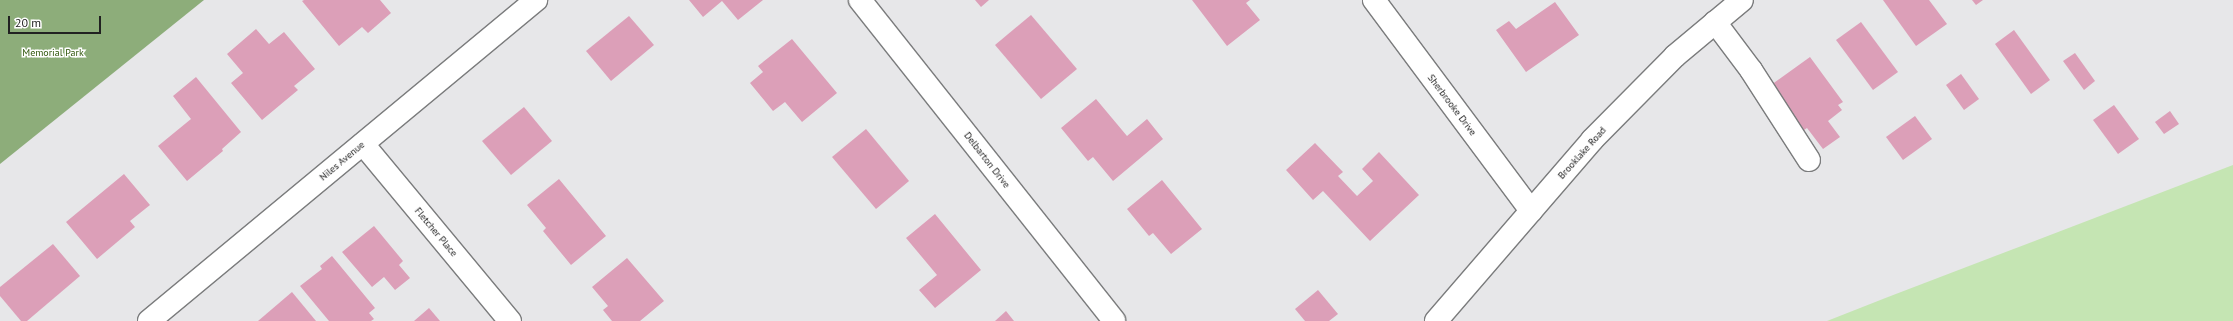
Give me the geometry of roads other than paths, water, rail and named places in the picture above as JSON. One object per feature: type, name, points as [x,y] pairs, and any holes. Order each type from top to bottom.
[{"type":"street","name":"Niles Avenue","points":[[149,321],[536,0]]},
{"type":"street","name":"Delbarton Drive","points":[[860,0],[1114,321]]},
{"type":"street","name":"Sherbrooke Drive","points":[[1374,0],[1530,211]]},
{"type":"street","name":"Brooklake Road","points":[[1436,321],[1530,211],[1638,93],[1715,22],[1742,0]]},
{"type":"street","points":[[1715,22],[1751,70],[1809,160]]},
{"type":"street","name":"Fletcher Place","points":[[363,144],[510,321]]},
{"type":"park label","name":"Memorial Park","points":[[53,53]]}]
